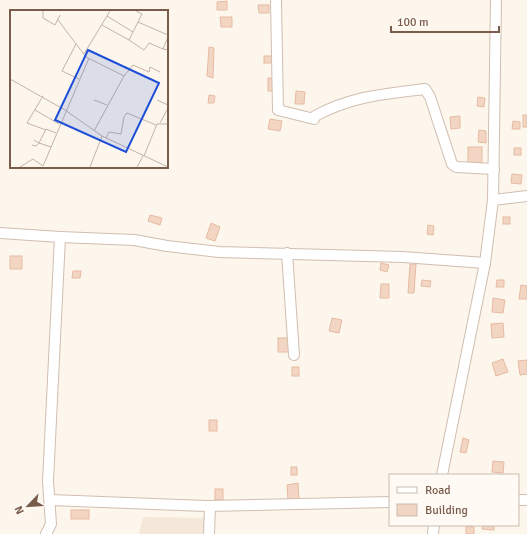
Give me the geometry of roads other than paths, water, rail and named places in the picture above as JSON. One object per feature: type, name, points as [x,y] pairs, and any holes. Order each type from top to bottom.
[{"type":"street","points":[[276,0],[278,110],[314,119],[315,116],[331,108],[380,93],[425,89],[430,97],[452,164],[456,167],[494,169]]},
{"type":"street","points":[[442,474],[485,263],[493,200],[496,0]]},
{"type":"street","points":[[493,200],[527,196]]},
{"type":"street","points":[[0,233],[134,240],[167,246],[219,252],[403,257],[485,263]]},
{"type":"street","points":[[46,534],[51,524],[48,481],[60,237]]},
{"type":"street","points":[[287,254],[294,355]]},
{"type":"street","points":[[50,500],[210,506],[389,502]]},
{"type":"street","points":[[209,534],[210,506]]}]
